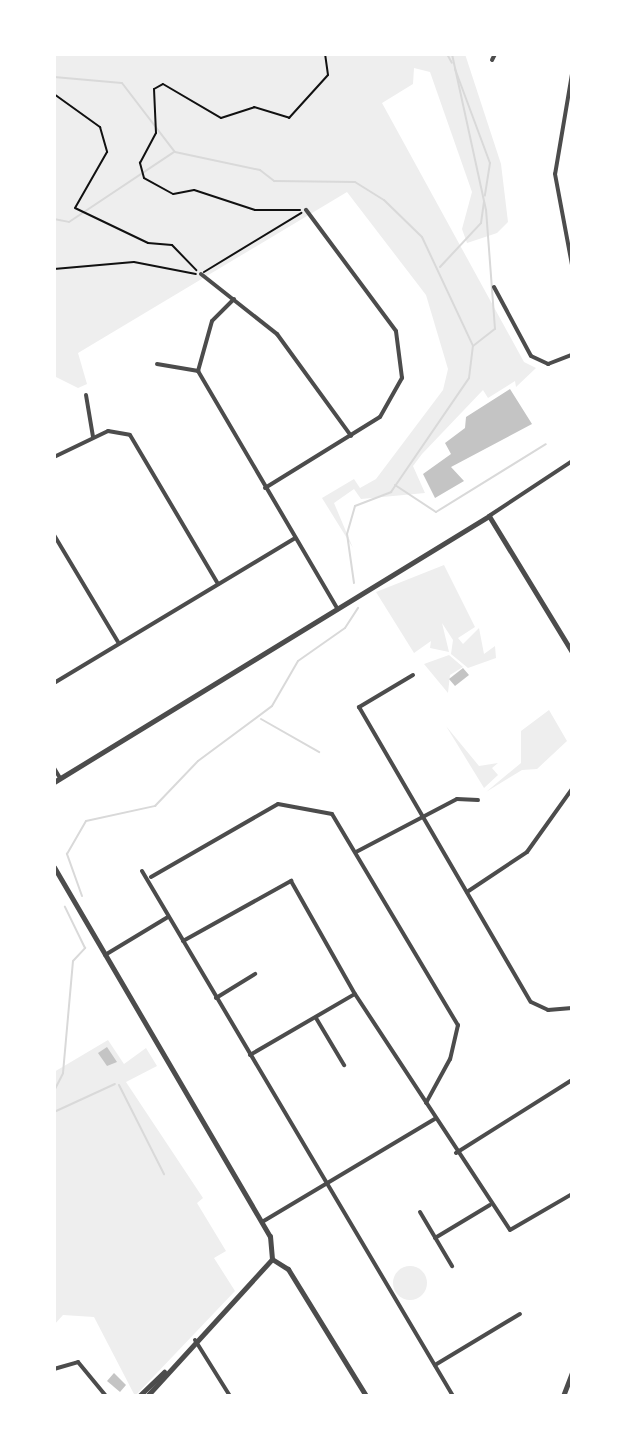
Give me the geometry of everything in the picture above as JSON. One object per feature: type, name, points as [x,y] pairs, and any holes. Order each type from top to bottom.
[{"type":"street","points":[[492,60],[495,54]]},
{"type":"street","points":[[572,74],[555,174],[572,265]]},
{"type":"street","points":[[265,488],[351,436],[396,396],[401,341],[306,210]]},
{"type":"street","points":[[201,274],[277,334],[351,436]]},
{"type":"street","points":[[494,287],[531,356],[548,364],[572,355]]},
{"type":"street","points":[[234,299],[212,321],[198,371],[337,608]]},
{"type":"street","points":[[157,364],[198,371]]},
{"type":"street","points":[[86,395],[93,437]]},
{"type":"street","points":[[54,457],[115,429],[130,435],[218,584]]},
{"type":"street","points":[[54,768],[57,780],[572,462]]},
{"type":"street","points":[[489,516],[572,652]]},
{"type":"street","points":[[54,535],[119,643]]},
{"type":"street","points":[[54,683],[295,538]]},
{"type":"street","points":[[413,675],[359,707],[531,1002],[548,1010],[572,1008]]},
{"type":"street","points":[[467,892],[527,852],[572,789]]},
{"type":"street","points":[[356,852],[457,799],[478,800]]},
{"type":"street","points":[[151,877],[278,804],[332,814],[458,1025],[426,1103]]},
{"type":"street","points":[[54,867],[262,1223],[272,1259],[288,1269],[366,1396]]},
{"type":"street","points":[[142,871],[151,877],[168,917],[453,1396]]},
{"type":"street","points":[[183,941],[289,880],[355,994],[490,1205],[516,1232],[572,1194]]},
{"type":"street","points":[[105,955],[168,917]]},
{"type":"street","points":[[216,998],[255,974]]},
{"type":"street","points":[[250,1055],[355,994]]},
{"type":"street","points":[[316,1018],[344,1065]]},
{"type":"street","points":[[456,1154],[572,1080]]},
{"type":"street","points":[[262,1223],[435,1119]]},
{"type":"street","points":[[435,1238],[490,1205]]},
{"type":"street","points":[[420,1212],[452,1266]]},
{"type":"street","points":[[147,1396],[272,1259]]},
{"type":"street","points":[[435,1365],[520,1314]]},
{"type":"street","points":[[195,1340],[230,1396]]},
{"type":"street","points":[[54,1369],[68,1361],[88,1367],[106,1396]]},
{"type":"street","points":[[139,1396],[174,1363]]},
{"type":"street","points":[[563,1396],[572,1372]]},
{"type":"path","points":[[306,210],[255,210],[194,190],[173,194],[144,178],[141,169],[156,133],[152,100],[163,84],[221,118],[254,107],[289,118],[328,75],[325,54]]},
{"type":"path","points":[[54,94],[100,127],[107,152],[75,208],[148,243],[172,245],[175,257],[201,274]]},
{"type":"path","points":[[54,269],[134,262],[201,274],[306,210]]},
{"type":"shaded area","points":[[54,54],[465,54],[501,164],[508,222],[497,233],[467,243],[462,229],[472,192],[430,72],[414,68],[413,84],[382,103],[524,362],[536,368],[516,387],[515,381],[488,398],[483,390],[422,454],[413,466],[425,493],[361,499],[354,489],[334,503],[353,548],[322,498],[354,479],[360,488],[376,479],[443,390],[448,369],[426,295],[347,192],[78,353],[87,384],[78,388],[54,376]]},
{"type":"shaded area","points":[[444,565],[475,627],[458,638],[463,644],[479,628],[484,654],[495,646],[496,658],[468,668],[451,654],[453,640],[442,623],[449,652],[430,648],[431,641],[414,653],[376,592]]},
{"type":"shaded area","points":[[449,655],[463,667],[450,675],[448,693],[424,664]]},
{"type":"shaded area","points":[[549,710],[567,741],[537,769],[522,770],[486,792],[521,763],[521,731]]},
{"type":"shaded area","points":[[446,726],[479,766],[498,763],[492,768],[498,775],[484,788]]},
{"type":"shaded area","points":[[108,1040],[124,1064],[146,1048],[157,1066],[126,1082],[203,1198],[197,1203],[226,1251],[214,1258],[235,1291],[135,1396],[94,1317],[63,1315],[54,1325],[54,1072]]},
{"type":"shaded area","points":[[410,1266],[422,1271],[427,1283],[422,1295],[410,1300],[398,1295],[393,1283],[398,1271]]},
{"type":"building","points":[[510,389],[532,424],[451,467],[464,481],[435,498],[423,474],[451,454],[445,443],[465,428],[466,417]]},
{"type":"building","points":[[463,668],[469,675],[455,686],[449,679]]},
{"type":"building","points":[[107,1047],[117,1062],[107,1066],[98,1053]]},
{"type":"building","points":[[114,1373],[126,1385],[120,1392],[107,1381]]},
{"type":"waterway","points":[[447,54],[452,63]]},
{"type":"waterway","points":[[354,583],[347,534],[355,506],[391,492],[469,378],[473,346],[495,329],[486,210],[452,54]]},
{"type":"waterway","points":[[455,69],[490,163],[485,196]]},
{"type":"waterway","points":[[54,77],[122,83],[175,152]]},
{"type":"waterway","points":[[54,219],[69,222],[174,152]]},
{"type":"waterway","points":[[175,152],[260,170],[274,181],[355,182],[384,200],[422,237],[473,346]]},
{"type":"waterway","points":[[440,267],[481,223],[484,202]]},
{"type":"waterway","points":[[395,485],[436,512],[546,444]]},
{"type":"waterway","points":[[82,896],[67,854],[86,821],[155,806],[198,761],[272,706],[298,661],[345,628],[358,608]]},
{"type":"waterway","points":[[261,719],[319,752]]},
{"type":"waterway","points":[[54,1091],[63,1073],[73,961],[85,948],[65,907]]},
{"type":"waterway","points":[[54,1112],[115,1084]]},
{"type":"waterway","points":[[119,1085],[164,1174]]}]
